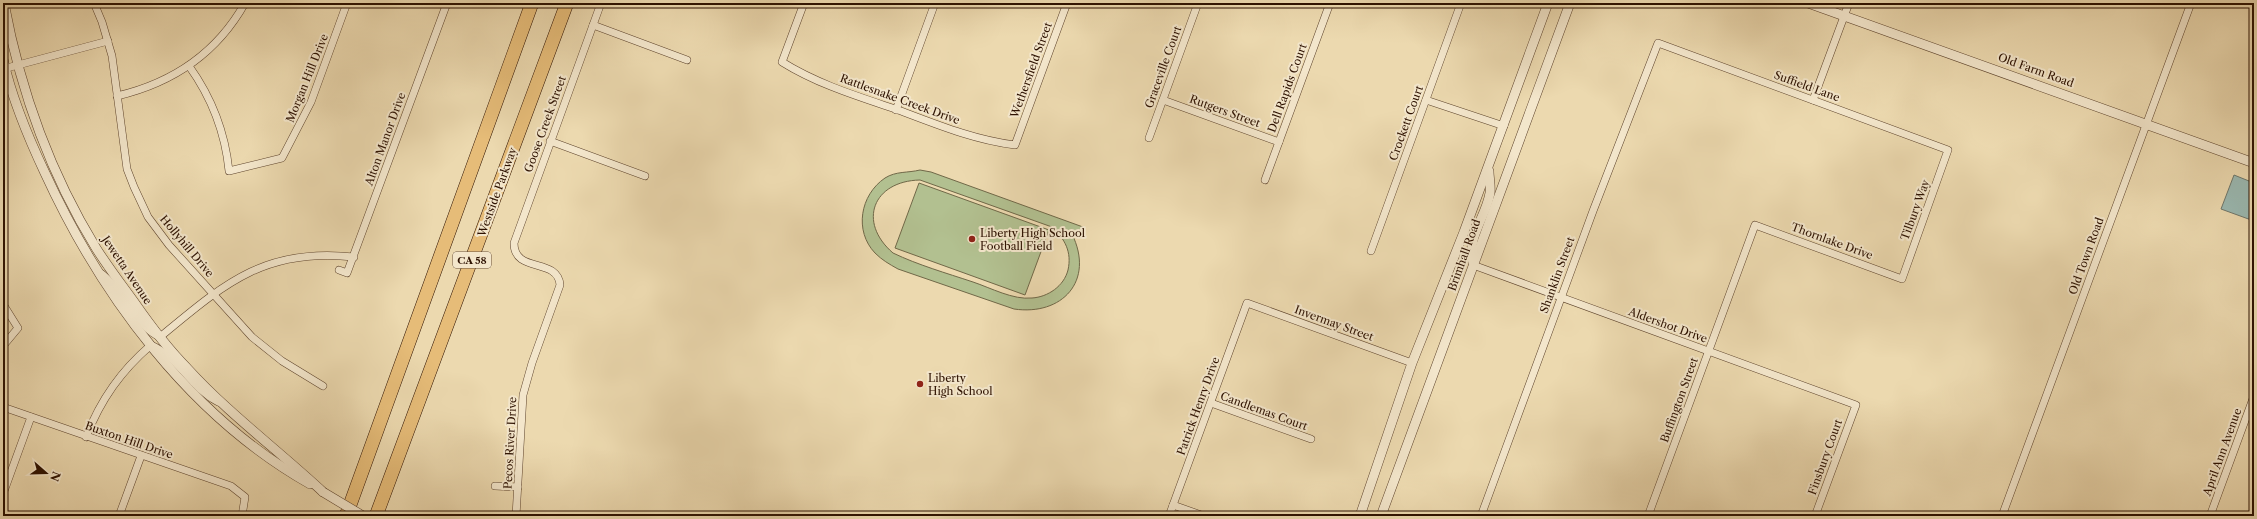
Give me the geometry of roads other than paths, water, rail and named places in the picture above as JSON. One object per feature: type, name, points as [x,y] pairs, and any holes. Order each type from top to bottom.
[{"type":"highway","name":"CA 58","points":[[346,516],[532,3]]},
{"type":"highway","name":"Westside Parkway","points":[[376,516],[567,3]]},
{"type":"street","name":"Jewetta Avenue","points":[[4,3],[17,65],[45,145],[77,214],[113,272],[160,337],[186,368],[223,404],[324,492]]},
{"type":"street","name":"Hollyhill Drive","points":[[94,3],[108,41],[126,162],[140,202],[159,233],[212,293],[266,349],[323,386]]},
{"type":"street","points":[[117,96],[152,86],[189,66],[218,41],[245,3]]},
{"type":"street","name":"Morgan Hill Drive","points":[[189,66],[200,82],[216,114],[222,132],[229,171],[282,158],[309,107],[347,3]]},
{"type":"street","name":"Alton Manor Drive","points":[[339,270],[347,273],[354,257],[447,3]]},
{"type":"street","name":"Goose Creek Street","points":[[560,281],[552,271],[524,263],[516,254],[514,243],[550,140],[601,3]]},
{"type":"street","name":"Rattlesnake Creek Drive","points":[[804,3],[782,62],[816,81],[896,110],[976,138],[1015,145]]},
{"type":"street","points":[[896,110],[935,3]]},
{"type":"street","name":"Wethersfield Street","points":[[1015,145],[1067,3]]},
{"type":"street","name":"Graceville Court","points":[[1149,138],[1198,3]]},
{"type":"street","name":"Dell Rapids Court","points":[[1265,180],[1330,3]]},
{"type":"street","name":"Crockett Court","points":[[1371,251],[1462,3]]},
{"type":"street","name":"Brimhall Road","points":[[1360,516],[1412,363],[1504,126],[1548,3]]},
{"type":"street","name":"Brimhall Road","points":[[1381,516],[1570,3]]},
{"type":"street","name":"Old Farm Road","points":[[1808,3],[2254,163]]},
{"type":"street","points":[[1813,100],[1849,3]]},
{"type":"street","name":"Old Town Road","points":[[2002,516],[2191,3]]},
{"type":"street","points":[[593,25],[687,60]]},
{"type":"street","points":[[4,66],[17,65],[108,41]]},
{"type":"street","name":"Suffield Lane","points":[[1658,43],[1948,150]]},
{"type":"street","name":"Shanklin Street","points":[[1481,516],[1561,297],[1658,43]]},
{"type":"street","name":"Jewetta Avenue","points":[[4,66],[34,150],[66,219],[96,269],[151,344],[178,376],[246,442],[278,466],[363,516]]},
{"type":"street","name":"Rutgers Street","points":[[1163,100],[1279,142]]},
{"type":"street","points":[[1426,100],[1504,126]]},
{"type":"street","points":[[550,140],[645,176]]},
{"type":"street","name":"Tilbury Way","points":[[1902,279],[1948,150]]},
{"type":"street","points":[[1473,265],[1471,255],[1473,240],[1490,193],[1488,168]]},
{"type":"street","name":"Thornlake Drive","points":[[1755,225],[1902,279]]},
{"type":"street","name":"Buffington Street","points":[[1648,516],[1755,225]]},
{"type":"street","points":[[96,269],[113,283],[150,332],[160,337],[212,293],[245,273],[279,261],[318,255],[354,257]]},
{"type":"street","name":"Aldershot Drive","points":[[1473,265],[1856,405]]},
{"type":"street","name":"Pecos River Drive","points":[[516,516],[523,395],[532,363],[559,291],[560,281]]},
{"type":"street","name":"Invermay Street","points":[[1247,303],[1412,363]]},
{"type":"street","name":"Patrick Henry Drive","points":[[1169,516],[1247,303]]},
{"type":"street","points":[[3,304],[18,328],[3,346]]},
{"type":"street","points":[[86,437],[94,418],[113,384],[151,344],[162,350],[208,396],[223,404]]},
{"type":"street","name":"April Ann Avenue","points":[[2210,516],[2254,396]]},
{"type":"street","name":"Candlemas Court","points":[[1211,403],[1310,440]]},
{"type":"street","name":"Finsbury Court","points":[[1815,516],[1856,405]]},
{"type":"street","name":"Buxton Hill Drive","points":[[3,407],[230,486],[245,497],[242,516]]},
{"type":"street","points":[[3,494],[31,417]]},
{"type":"street","points":[[119,516],[141,456]]},
{"type":"street","points":[[495,486],[518,487]]},
{"type":"street","points":[[1173,505],[1204,516]]},
{"type":"water","points":[[2234,175],[2254,183],[2254,221],[2221,209]]},
{"type":"place","name":"Liberty High School Football Field","points":[[972,239]]},
{"type":"place","name":"Liberty High School","points":[[920,384]]}]
